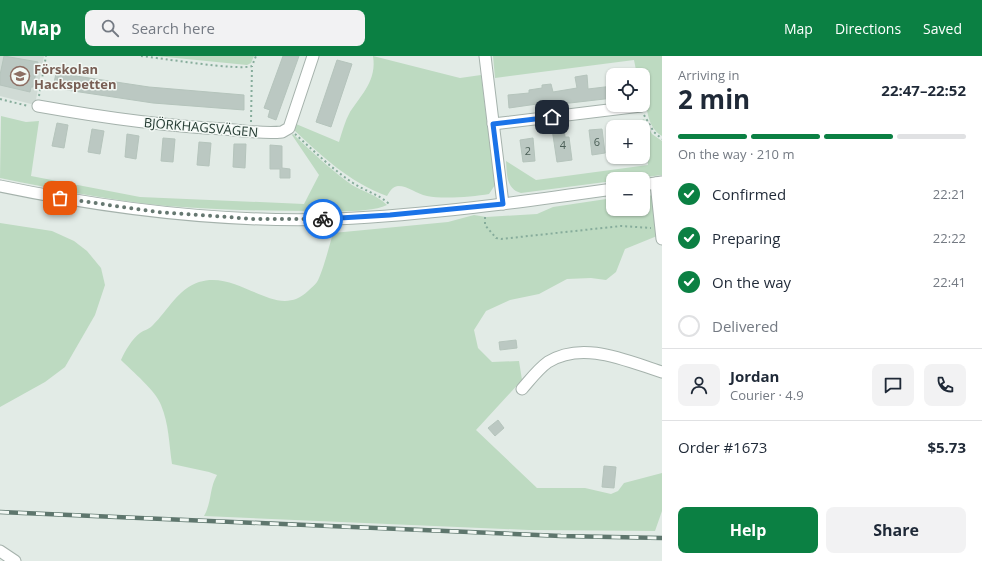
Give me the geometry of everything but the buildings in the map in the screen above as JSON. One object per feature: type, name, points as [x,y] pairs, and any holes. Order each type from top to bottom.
[{"type":"street","points":[[289,128],[313,56]]},
{"type":"street","points":[[485,56],[503,204]]},
{"type":"street","name":"BJÖRKHAGSVÄGEN","points":[[38,106],[152,123],[276,132],[282,132],[289,128]]},
{"type":"street","points":[[493,124],[606,110]]},
{"type":"street","points":[[659,183],[662,234]]},
{"type":"street","points":[[0,186],[82,202],[158,212],[254,219],[335,219],[390,215],[503,204],[606,190]]},
{"type":"street","points":[[522,389],[548,363],[566,355],[583,353],[599,354],[628,360],[662,372]]},
{"type":"street","points":[[0,551],[15,561]]},
{"type":"path","points":[[0,100],[33,108],[38,106],[46,56]]},
{"type":"path","points":[[141,56],[230,67],[252,66]]},
{"type":"path","points":[[250,131],[252,66],[256,56]]},
{"type":"path","points":[[643,112],[650,128],[662,139]]},
{"type":"path","points":[[289,128],[311,149],[354,184],[381,197],[388,203],[390,215]]},
{"type":"path","points":[[485,214],[485,225],[496,238],[501,239],[621,226],[645,226],[662,234]]},
{"type":"shaded area","name":"Förskolan Hackspetten","points":[[0,56],[44,56],[35,105],[0,96]]},
{"type":"green space","points":[[156,56],[254,56],[251,63],[247,65]]},
{"type":"green space","points":[[373,56],[460,78],[481,75],[495,185],[489,194],[458,197],[433,197],[423,195],[406,187],[398,186],[393,188],[387,196],[361,184],[337,168],[294,130],[296,124],[339,142],[348,115],[364,93],[371,80],[374,65]]},
{"type":"green space","points":[[493,56],[662,56],[662,136],[653,128],[647,112],[650,112],[650,68],[636,68],[634,60],[495,78]]},
{"type":"green space","points":[[1,116],[26,122],[39,121],[31,176],[140,197],[304,204],[319,175],[292,135],[293,134],[344,179],[387,205],[380,208],[342,211],[185,207],[146,204],[104,198],[0,178]]},
{"type":"green space","points":[[650,130],[652,134],[662,141],[662,175],[650,177],[650,172],[606,172],[606,182],[521,193],[516,191],[510,185],[507,176],[506,161],[536,180],[650,164]]},
{"type":"green space","points":[[650,195],[653,198],[657,236],[625,249],[616,272],[606,280],[591,278],[567,279],[539,294],[510,300],[486,311],[474,330],[478,348],[492,362],[519,361],[522,380],[476,430],[537,488],[585,488],[611,494],[618,491],[624,483],[662,473],[662,511],[655,531],[529,530],[204,516],[207,511],[214,480],[217,475],[172,464],[167,427],[161,405],[149,388],[121,360],[134,338],[152,326],[179,295],[192,285],[199,282],[214,280],[229,282],[270,298],[283,301],[296,299],[308,291],[317,282],[333,233],[448,222],[474,215],[486,217],[537,214],[553,207],[606,199],[606,216],[650,216]]},
{"type":"green space","points":[[0,223],[52,231],[74,241],[87,251],[101,268],[105,285],[95,315],[65,367],[45,382],[0,407]]},
{"type":"railway","points":[[0,512],[561,536],[662,538]]},
{"type":"way so far","points":[[60,198],[158,212],[254,219],[323,219]]},
{"type":"place","name":"Förskolan Hackspetten","points":[[20,76]]},
{"type":"route","points":[[323,219],[390,215],[503,204],[493,124],[552,117]]}]
